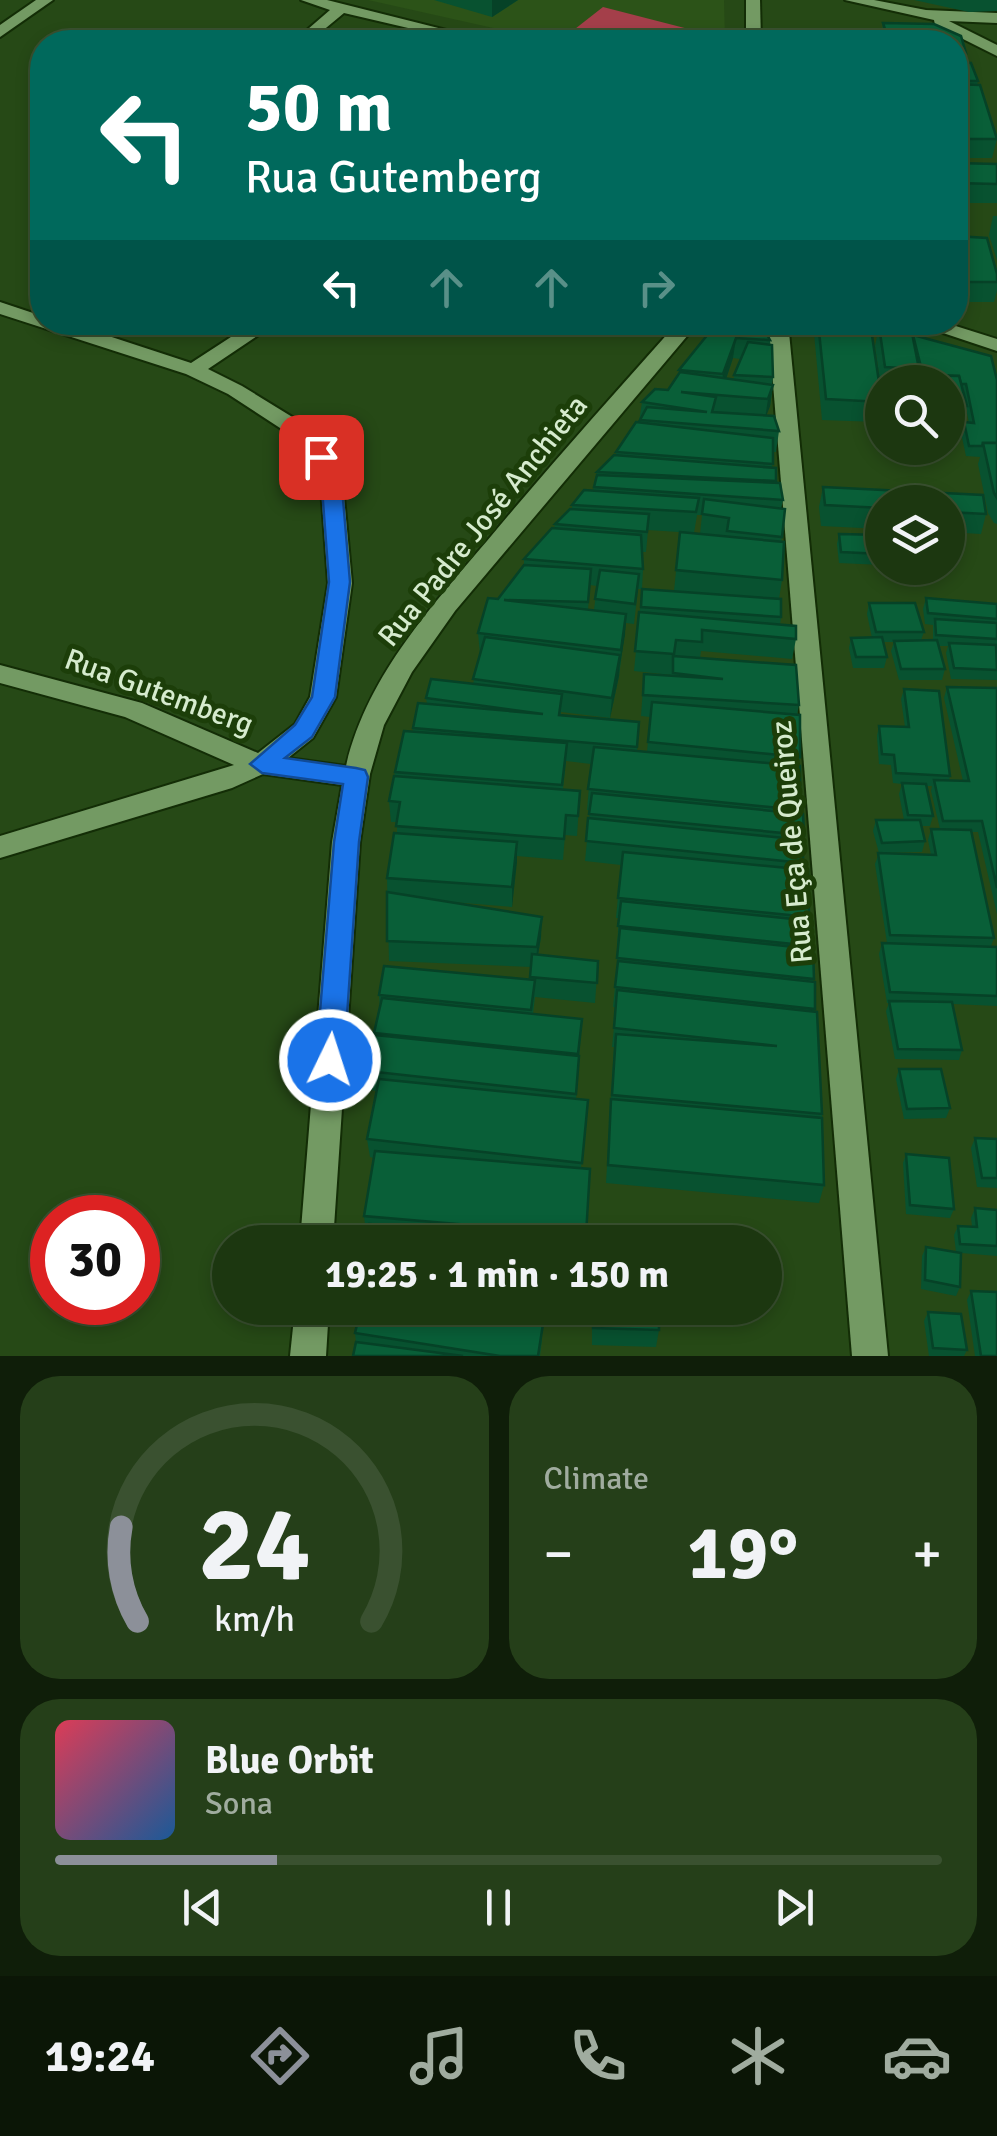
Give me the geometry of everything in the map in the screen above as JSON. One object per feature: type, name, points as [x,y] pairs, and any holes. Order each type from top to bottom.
[{"type":"street","points":[[0,32],[46,0]]},
{"type":"street","points":[[308,0],[434,30]]},
{"type":"street","points":[[753,0],[754,30]]},
{"type":"street","points":[[852,0],[926,15],[997,18]]},
{"type":"street","points":[[314,30],[340,8]]},
{"type":"street","points":[[926,15],[956,30]]},
{"type":"street","points":[[968,36],[997,51]]},
{"type":"street","points":[[0,308],[30,318]]},
{"type":"street","points":[[0,847],[223,781],[262,764],[304,731],[323,697],[340,582],[331,475],[312,439],[235,390],[194,370],[85,335]]},
{"type":"street","points":[[194,370],[248,335]]},
{"type":"street","name":"Rua Padre José Anchieta","points":[[318,1225],[346,842],[356,777],[376,712],[405,659],[568,458],[677,335]]},
{"type":"street","name":"Rua Eça de Queiroz","points":[[779,335],[870,1356]]},
{"type":"street","points":[[964,335],[997,345]]},
{"type":"street","name":"Rua Gutemberg","points":[[0,674],[120,706],[214,748],[262,764],[356,777]]},
{"type":"street","points":[[308,1356],[311,1325]]},
{"type":"shaded area","points":[[368,0],[724,0],[725,30],[502,30]]},
{"type":"shaded area","points":[[603,7],[692,30],[574,30]]},
{"type":"building","points":[[883,23],[934,24],[948,30],[885,30]]},
{"type":"building","points":[[968,63],[971,63],[978,81],[968,81]]},
{"type":"building","points":[[968,85],[980,85],[997,139],[968,139]]},
{"type":"building","points":[[968,163],[997,164],[997,184],[968,183]]},
{"type":"building","points":[[968,237],[987,238],[997,282],[968,282]]},
{"type":"building","points":[[707,335],[767,335],[770,340],[736,338],[723,374],[679,370]]},
{"type":"building","points":[[819,335],[872,335],[876,365],[865,365],[865,401],[826,399]]},
{"type":"building","points":[[880,335],[912,335],[918,365],[885,365]]},
{"type":"building","points":[[913,335],[991,356],[997,380],[997,443],[969,446],[965,422],[974,423],[965,365],[920,365]]},
{"type":"building","points":[[748,342],[772,345],[773,377],[734,375]]},
{"type":"building","points":[[680,372],[773,385],[768,399],[681,392],[716,397],[712,412],[774,416],[779,431],[640,420],[647,407],[707,412],[642,402],[655,389],[668,390]]},
{"type":"building","points":[[636,422],[773,438],[773,464],[616,452]]},
{"type":"building","points":[[983,443],[997,443],[997,498],[994,493]]},
{"type":"building","points":[[614,455],[776,468],[776,481],[597,472]]},
{"type":"building","points":[[597,475],[780,483],[783,500],[594,487]]},
{"type":"building","points":[[823,487],[865,489],[865,507],[825,505]]},
{"type":"building","points":[[584,490],[699,498],[696,512],[572,505]]},
{"type":"building","points":[[965,494],[983,495],[986,514],[965,513]]},
{"type":"building","points":[[704,499],[785,509],[782,537],[727,531],[729,518],[702,514]]},
{"type":"building","points":[[570,509],[649,514],[647,532],[555,524]]},
{"type":"building","points":[[552,528],[641,535],[643,569],[524,559]]},
{"type":"building","points":[[680,532],[784,542],[782,580],[676,570]]},
{"type":"building","points":[[839,534],[865,535],[865,553],[841,552]]},
{"type":"building","points":[[524,565],[591,569],[588,602],[504,600],[626,614],[621,650],[478,633],[488,598],[498,599]]},
{"type":"building","points":[[600,570],[639,574],[635,604],[595,599]]},
{"type":"building","points":[[642,589],[781,599],[781,617],[641,607]]},
{"type":"building","points":[[926,598],[997,604],[997,619],[928,613]]},
{"type":"building","points":[[869,603],[915,603],[924,632],[876,632]]},
{"type":"building","points":[[639,612],[796,626],[796,639],[702,630],[702,642],[676,640],[674,654],[635,651]]},
{"type":"building","points":[[935,619],[997,623],[997,639],[936,635]]},
{"type":"building","points":[[485,637],[620,655],[612,698],[473,679]]},
{"type":"building","points":[[882,637],[887,657],[856,657],[851,638]]},
{"type":"building","points":[[937,640],[945,669],[901,669],[894,641]]},
{"type":"building","points":[[949,643],[996,645],[997,670],[954,668]]},
{"type":"building","points":[[673,656],[796,665],[799,705],[643,695],[644,674],[723,679],[673,673]]},
{"type":"building","points":[[431,679],[562,694],[559,715],[639,722],[637,747],[413,728],[418,703],[543,714],[426,698]]},
{"type":"building","points":[[947,687],[997,688],[997,888],[982,821],[943,821],[934,780],[969,781]]},
{"type":"building","points":[[904,689],[939,691],[950,776],[896,773],[894,755],[882,754],[879,726],[909,727]]},
{"type":"building","points":[[652,702],[800,715],[800,757],[648,742]]},
{"type":"building","points":[[404,731],[567,743],[562,785],[395,772]]},
{"type":"building","points":[[594,747],[800,766],[800,810],[588,789]]},
{"type":"building","points":[[394,776],[580,791],[578,816],[566,815],[564,839],[396,826],[400,802],[389,801]]},
{"type":"building","points":[[902,783],[926,784],[933,816],[908,815]]},
{"type":"building","points":[[592,793],[803,814],[804,835],[589,814]]},
{"type":"building","points":[[588,818],[803,840],[803,863],[586,841]]},
{"type":"building","points":[[876,820],[920,820],[925,841],[882,843]]},
{"type":"building","points":[[931,829],[971,830],[994,938],[890,935],[878,853],[936,855]]},
{"type":"building","points":[[394,833],[517,842],[512,887],[387,878]]},
{"type":"building","points":[[623,852],[808,870],[809,917],[618,898]]},
{"type":"building","points":[[387,892],[542,917],[537,947],[387,941]]},
{"type":"building","points":[[621,901],[812,921],[812,946],[618,926]]},
{"type":"building","points":[[620,928],[813,949],[814,979],[617,958]]},
{"type":"building","points":[[882,943],[997,947],[997,996],[890,992]]},
{"type":"building","points":[[532,954],[598,961],[597,983],[530,977]]},
{"type":"building","points":[[618,961],[815,982],[815,1009],[615,987]]},
{"type":"building","points":[[384,966],[535,980],[531,1010],[379,995]]},
{"type":"building","points":[[617,990],[817,1012],[822,1114],[612,1095],[616,1034],[777,1046],[614,1028]]},
{"type":"building","points":[[382,998],[582,1019],[578,1054],[374,1033]]},
{"type":"building","points":[[889,1001],[952,1002],[962,1050],[898,1049]]},
{"type":"building","points":[[375,1035],[579,1056],[576,1094],[367,1071]]},
{"type":"building","points":[[899,1069],[941,1069],[950,1108],[907,1109]]},
{"type":"building","points":[[379,1079],[588,1100],[582,1163],[367,1139]]},
{"type":"building","points":[[611,1099],[822,1118],[824,1185],[608,1165]]},
{"type":"building","points":[[975,1138],[997,1139],[997,1178],[982,1178]]},
{"type":"building","points":[[375,1151],[590,1169],[587,1225],[469,1225],[364,1216]]},
{"type":"building","points":[[906,1154],[949,1158],[954,1209],[910,1205]]},
{"type":"building","points":[[975,1208],[997,1210],[997,1246],[960,1244],[958,1226],[977,1227]]},
{"type":"building","points":[[926,1247],[961,1253],[960,1287],[925,1280]]},
{"type":"building","points":[[971,1291],[997,1292],[997,1356],[981,1356]]},
{"type":"building","points":[[928,1312],[961,1314],[967,1350],[933,1348]]},
{"type":"building","points":[[357,1325],[543,1325],[538,1356],[500,1356],[355,1333]]},
{"type":"building","points":[[593,1325],[659,1325],[659,1330]]},
{"type":"building","points":[[356,1342],[463,1356],[353,1356]]},
{"type":"route","points":[[321,457],[331,475],[340,582],[323,697],[304,731],[262,764],[356,777],[346,842],[330,1060]]}]
